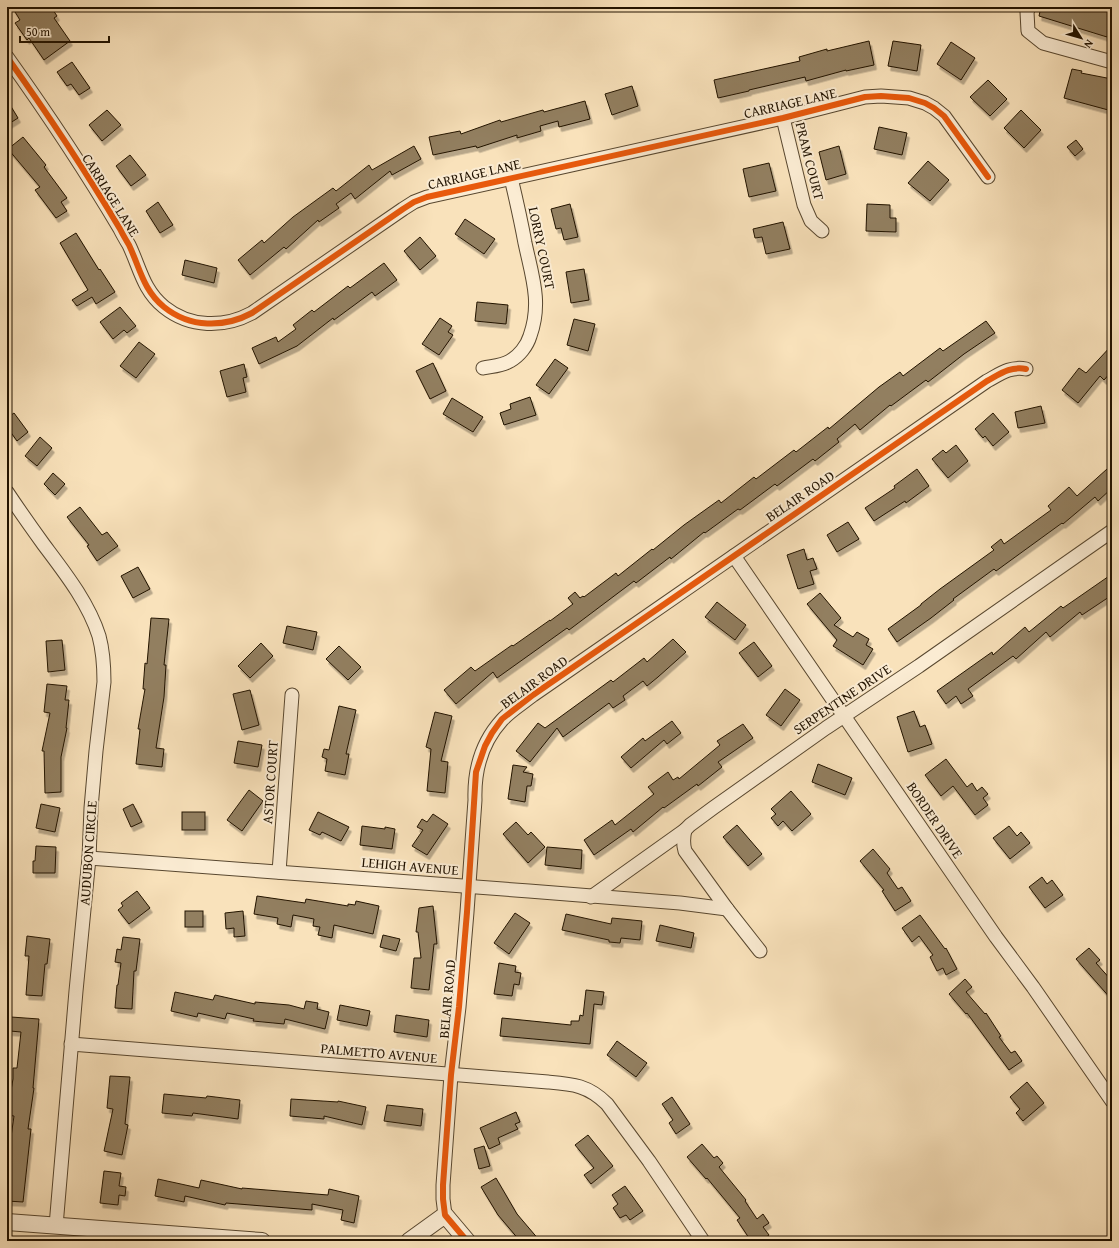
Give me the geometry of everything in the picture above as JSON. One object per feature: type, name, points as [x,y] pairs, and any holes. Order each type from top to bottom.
[{"type":"street","points":[[1029,7],[1027,12],[1028,31],[1043,43],[1112,62]]},
{"type":"street","name":"CARRIAGE LANE","points":[[7,57],[44,109],[129,245],[148,290],[164,308],[197,323],[221,324],[233,322],[252,314],[403,209],[426,197],[783,118],[865,97],[881,96],[909,98],[934,108],[944,116],[988,177]]},
{"type":"street","name":"PRAM COURT","points":[[783,118],[804,206],[811,220],[822,231]]},
{"type":"street","name":"LORRY COURT","points":[[483,368],[509,362],[516,357],[528,341],[534,326],[536,314],[535,289],[511,178]]},
{"type":"street","name":"BELAIR ROAD","points":[[446,1215],[443,1199],[443,1185],[451,1075],[459,1007],[469,887],[476,772],[485,746],[492,733],[502,719],[533,695],[987,381],[1006,370],[1013,368],[1026,368]]},
{"type":"street","name":"AUDUBON CIRCLE","points":[[7,492],[80,596],[88,610],[99,637],[103,659],[104,682],[91,808],[89,858],[55,1233]]},
{"type":"street","name":"SERPENTINE DRIVE","points":[[591,897],[685,830],[690,824],[826,728],[919,666],[1112,531]]},
{"type":"street","name":"BORDER DRIVE","points":[[734,556],[906,804],[996,937],[1033,987],[1112,1101]]},
{"type":"street","name":"ASTOR COURT","points":[[279,872],[292,695]]},
{"type":"street","points":[[685,830],[683,845],[686,851],[760,951]]},
{"type":"street","name":"LEHIGH AVENUE","points":[[89,858],[680,903],[727,908]]},
{"type":"street","name":"PALMETTO AVENUE","points":[[71,1044],[581,1086],[599,1096],[607,1104],[649,1161],[703,1241]]},
{"type":"street","points":[[409,1241],[446,1215],[467,1241]]},
{"type":"street","points":[[7,1222],[55,1233],[262,1241]]},
{"type":"building","points":[[12,7],[51,7],[57,16],[54,18],[70,41],[44,60],[29,38],[27,40],[15,23],[20,20]]},
{"type":"building","points":[[1041,7],[1097,7],[1112,12],[1112,21],[1107,37],[1039,16]]},
{"type":"building","points":[[869,41],[874,65],[846,70],[806,81],[805,77],[718,98],[714,80],[800,61],[799,57],[827,49],[827,51]]},
{"type":"building","points":[[893,41],[921,45],[917,71],[888,66]]},
{"type":"building","points":[[951,42],[975,58],[961,80],[937,64]]},
{"type":"building","points":[[72,62],[90,88],[79,95],[71,84],[67,86],[57,72]]},
{"type":"building","points":[[1072,69],[1082,71],[1081,73],[1112,79],[1112,111],[1064,98]]},
{"type":"building","points":[[988,80],[1007,99],[990,116],[970,97]]},
{"type":"building","points":[[632,86],[638,106],[612,115],[605,94]]},
{"type":"building","points":[[7,100],[18,118],[7,125]]},
{"type":"building","points":[[585,101],[590,119],[559,127],[558,121],[540,126],[541,131],[517,138],[517,135],[477,148],[476,146],[433,155],[429,137],[460,131],[461,134],[500,120],[501,122],[543,110],[544,112]]},
{"type":"building","points":[[107,110],[121,125],[102,141],[89,125]]},
{"type":"building","points":[[1021,110],[1041,130],[1024,148],[1004,128]]},
{"type":"building","points":[[879,127],[907,133],[902,155],[874,149]]},
{"type":"building","points":[[23,137],[46,165],[44,167],[67,198],[61,202],[67,211],[56,218],[35,190],[40,187],[8,149]]},
{"type":"building","points":[[1076,140],[1083,149],[1075,156],[1067,147]]},
{"type":"building","points":[[414,146],[421,159],[392,175],[390,171],[355,199],[351,193],[336,204],[339,208],[319,222],[318,220],[286,249],[284,247],[250,275],[238,260],[262,240],[264,243],[293,217],[333,188],[336,191],[369,165],[372,170]]},
{"type":"building","points":[[839,146],[846,174],[826,180],[819,152]]},
{"type":"building","points":[[130,155],[146,175],[131,186],[116,166]]},
{"type":"building","points":[[928,161],[949,180],[930,201],[908,183]]},
{"type":"building","points":[[769,163],[776,191],[749,197],[743,169]]},
{"type":"building","points":[[158,202],[173,225],[160,233],[146,211]]},
{"type":"building","points":[[570,204],[578,237],[564,240],[561,228],[556,229],[551,209]]},
{"type":"building","points":[[867,204],[890,205],[890,218],[896,218],[896,232],[866,231]]},
{"type":"building","points":[[465,219],[495,239],[484,254],[455,234]]},
{"type":"building","points":[[783,222],[790,249],[766,254],[762,237],[755,238],[753,229]]},
{"type":"building","points":[[76,233],[99,270],[100,269],[115,292],[96,304],[92,297],[77,306],[72,300],[88,290],[60,243]]},
{"type":"building","points":[[420,237],[436,256],[420,270],[404,251]]},
{"type":"building","points":[[185,260],[217,268],[214,283],[182,275]]},
{"type":"building","points":[[384,263],[397,280],[375,296],[372,292],[334,320],[333,318],[297,346],[259,364],[252,348],[276,337],[278,342],[296,329],[293,325],[312,310],[314,312],[348,286],[350,288]]},
{"type":"building","points":[[584,269],[589,300],[571,303],[566,272]]},
{"type":"building","points":[[477,302],[508,305],[506,324],[475,321]]},
{"type":"building","points":[[120,307],[136,326],[127,333],[124,330],[113,339],[100,322]]},
{"type":"building","points":[[440,318],[452,326],[448,332],[453,335],[439,355],[422,344]]},
{"type":"building","points":[[574,319],[595,324],[588,351],[567,345]]},
{"type":"building","points":[[986,321],[995,333],[964,354],[928,382],[926,380],[891,406],[890,405],[860,430],[855,424],[837,439],[839,442],[815,461],[813,459],[777,486],[775,484],[740,510],[738,509],[705,533],[704,532],[671,559],[670,557],[636,583],[634,581],[569,630],[567,628],[497,678],[493,672],[456,704],[444,690],[471,667],[475,671],[573,604],[568,598],[575,592],[580,598],[583,596],[584,597],[616,573],[618,576],[719,500],[721,503],[754,477],[756,479],[794,450],[796,452],[828,427],[829,429],[879,387],[900,372],[903,376],[940,348],[943,351]]},
{"type":"building","points":[[139,342],[155,354],[136,378],[120,366]]},
{"type":"building","points":[[1112,345],[1112,371],[1104,380],[1100,376],[1078,403],[1062,390],[1079,368],[1086,373]]},
{"type":"building","points":[[555,359],[568,368],[549,394],[536,385]]},
{"type":"building","points":[[433,363],[446,391],[430,399],[416,371]]},
{"type":"building","points":[[244,364],[247,377],[243,378],[246,392],[227,397],[220,371]]},
{"type":"building","points":[[530,397],[536,415],[504,425],[500,413],[511,409],[510,404]]},
{"type":"building","points":[[452,398],[483,417],[473,432],[443,414]]},
{"type":"building","points":[[1041,406],[1045,423],[1018,428],[1015,412]]},
{"type":"building","points":[[14,413],[28,432],[17,441],[7,427],[7,418]]},
{"type":"building","points":[[993,413],[1009,432],[993,446],[985,436],[983,438],[975,429]]},
{"type":"building","points":[[40,437],[52,448],[37,466],[25,456]]},
{"type":"building","points":[[956,445],[968,461],[948,478],[932,459],[943,450],[946,453]]},
{"type":"building","points":[[917,469],[929,486],[906,503],[905,501],[874,521],[865,508],[895,488],[894,486]]},
{"type":"building","points":[[1107,469],[1112,474],[1112,488],[1098,501],[1095,497],[1063,524],[1062,523],[996,571],[994,569],[953,599],[954,600],[931,618],[897,642],[888,629],[994,550],[991,547],[1001,539],[1004,544],[1051,510],[1048,506],[1069,487],[1077,496]]},
{"type":"building","points":[[53,473],[65,484],[55,495],[44,484]]},
{"type":"building","points":[[80,507],[102,535],[107,532],[118,546],[97,561],[87,546],[89,545],[67,517]]},
{"type":"building","points":[[848,522],[859,539],[837,552],[827,535]]},
{"type":"building","points":[[804,549],[807,560],[813,558],[817,569],[810,571],[814,584],[798,589],[787,555]]},
{"type":"building","points":[[138,567],[150,589],[133,598],[121,576]]},
{"type":"building","points":[[1112,574],[1112,595],[1082,615],[1080,612],[1050,637],[1046,632],[1016,659],[1013,656],[968,689],[973,696],[961,704],[956,696],[946,704],[937,691],[992,652],[993,655],[1025,627],[1029,632],[1061,606],[1063,608]]},
{"type":"building","points":[[820,593],[841,618],[834,625],[853,637],[857,632],[869,639],[866,645],[873,649],[863,665],[833,646],[837,640],[807,604]]},
{"type":"building","points":[[717,602],[746,625],[735,640],[705,617]]},
{"type":"building","points":[[151,618],[169,619],[164,665],[166,665],[164,697],[156,748],[164,749],[162,767],[136,764],[140,729],[138,729],[145,689],[143,689],[145,663],[147,664]]},
{"type":"building","points":[[287,626],[317,632],[313,650],[283,643]]},
{"type":"building","points":[[673,639],[686,652],[647,686],[643,681],[623,696],[625,700],[613,708],[609,703],[563,737],[557,728],[530,762],[516,751],[538,723],[545,728],[611,680],[613,682],[644,658],[647,662]]},
{"type":"building","points":[[62,640],[65,670],[48,672],[46,641]]},
{"type":"building","points":[[754,642],[772,666],[758,677],[739,653]]},
{"type":"building","points":[[261,643],[273,656],[250,678],[238,666]]},
{"type":"building","points":[[339,646],[361,667],[348,680],[326,659]]},
{"type":"building","points":[[47,684],[67,686],[65,700],[69,700],[67,728],[61,757],[61,792],[45,793],[44,751],[42,751],[50,713],[44,712]]},
{"type":"building","points":[[785,689],[800,700],[781,726],[766,715]]},
{"type":"building","points":[[250,690],[259,725],[242,730],[233,694]]},
{"type":"building","points":[[339,706],[356,710],[346,754],[349,754],[345,775],[325,771],[327,759],[322,757],[324,749],[329,750]]},
{"type":"building","points":[[914,711],[920,727],[925,725],[932,744],[908,752],[897,717]]},
{"type":"building","points":[[435,712],[452,716],[441,761],[448,762],[445,793],[427,791],[431,749],[426,747]]},
{"type":"building","points":[[672,721],[681,733],[667,744],[664,740],[631,768],[621,757],[643,738],[645,741]]},
{"type":"building","points":[[743,724],[753,738],[718,762],[722,767],[698,786],[697,784],[664,808],[663,807],[633,832],[631,829],[594,855],[584,840],[612,820],[615,825],[654,794],[648,787],[668,772],[673,780],[678,777],[679,779],[720,745],[717,741]]},
{"type":"building","points":[[238,741],[262,745],[258,767],[234,763]]},
{"type":"building","points":[[946,759],[967,787],[972,783],[977,791],[982,787],[988,794],[983,798],[988,805],[975,815],[953,786],[941,796],[925,775]]},
{"type":"building","points":[[818,764],[852,778],[845,795],[812,782]]},
{"type":"building","points":[[513,765],[527,767],[523,772],[533,774],[531,786],[527,786],[525,802],[508,799]]},
{"type":"building","points":[[249,790],[263,801],[242,831],[227,820]]},
{"type":"building","points":[[791,791],[811,814],[792,831],[783,821],[778,826],[771,818],[776,814],[771,809]]},
{"type":"building","points":[[41,804],[60,808],[55,832],[36,828]]},
{"type":"building","points":[[133,804],[142,822],[131,827],[123,809]]},
{"type":"building","points":[[182,812],[205,812],[205,830],[182,830]]},
{"type":"building","points":[[318,812],[349,827],[341,841],[322,832],[320,835],[309,830]]},
{"type":"building","points":[[433,814],[448,824],[427,855],[412,846],[423,830],[417,827],[422,819],[427,822]]},
{"type":"building","points":[[516,822],[528,835],[531,832],[545,847],[528,863],[503,834]]},
{"type":"building","points":[[737,825],[762,854],[748,866],[723,837]]},
{"type":"building","points":[[362,826],[395,829],[392,849],[360,845]]},
{"type":"building","points":[[1009,826],[1017,836],[1021,832],[1030,843],[1010,859],[993,838]]},
{"type":"building","points":[[36,846],[56,847],[55,873],[33,873],[33,861],[35,861]]},
{"type":"building","points":[[547,847],[582,850],[581,869],[545,865]]},
{"type":"building","points":[[873,849],[890,869],[887,873],[898,889],[902,887],[911,901],[895,911],[882,891],[884,890],[860,861]]},
{"type":"building","points":[[1042,877],[1047,884],[1052,880],[1063,895],[1045,908],[1029,887]]},
{"type":"building","points":[[137,891],[150,908],[129,924],[118,910],[123,906],[121,903]]},
{"type":"building","points":[[257,896],[305,903],[306,899],[348,906],[348,904],[355,905],[356,901],[379,906],[373,934],[334,925],[332,938],[318,935],[320,927],[313,926],[314,919],[293,915],[291,927],[277,924],[278,918],[254,914]]},
{"type":"building","points":[[433,906],[437,944],[434,944],[429,990],[411,988],[414,958],[421,958],[418,932],[416,932],[419,908]]},
{"type":"building","points":[[185,911],[203,911],[203,927],[185,927]]},
{"type":"building","points":[[243,911],[245,936],[234,937],[234,928],[226,929],[225,913]]},
{"type":"building","points":[[515,913],[530,923],[509,954],[494,943]]},
{"type":"building","points":[[566,914],[611,924],[612,918],[642,921],[640,940],[621,938],[620,943],[609,942],[609,940],[562,930]]},
{"type":"building","points":[[920,915],[945,949],[946,948],[957,969],[946,975],[943,968],[937,971],[930,957],[933,955],[919,936],[912,942],[902,928]]},
{"type":"building","points":[[660,925],[694,933],[691,948],[656,941]]},
{"type":"building","points":[[383,935],[400,939],[396,951],[380,947]]},
{"type":"building","points":[[27,936],[50,939],[47,964],[45,964],[42,996],[26,995],[29,956],[25,956]]},
{"type":"building","points":[[123,937],[140,939],[136,971],[134,971],[132,1009],[115,1008],[121,963],[115,962],[117,949],[121,950]]},
{"type":"building","points":[[1089,948],[1100,960],[1096,963],[1112,981],[1112,1000],[1076,959]]},
{"type":"building","points":[[499,963],[516,966],[515,972],[521,973],[519,985],[514,984],[512,996],[494,994]]},
{"type":"building","points":[[965,979],[972,987],[966,992],[985,1014],[986,1013],[1001,1036],[999,1037],[1011,1053],[1015,1051],[1022,1061],[1009,1070],[967,1013],[966,1014],[949,994]]},
{"type":"building","points":[[586,990],[604,992],[602,1005],[594,1004],[590,1044],[500,1036],[502,1018],[571,1025],[571,1021],[579,1021],[580,1015],[583,1016]]},
{"type":"building","points":[[175,992],[213,1000],[215,995],[255,1004],[255,1002],[289,1005],[304,1009],[306,1001],[318,1003],[317,1009],[329,1012],[325,1029],[285,1019],[284,1024],[253,1021],[254,1019],[227,1013],[225,1019],[198,1013],[197,1017],[171,1011]]},
{"type":"building","points":[[340,1005],[370,1011],[367,1026],[337,1020]]},
{"type":"building","points":[[396,1015],[429,1020],[427,1037],[394,1032]]},
{"type":"building","points":[[11,1017],[39,1019],[34,1088],[28,1129],[31,1129],[23,1202],[7,1201],[10,1159],[8,1158],[14,1116],[7,1115],[7,1102],[9,1102],[13,1079],[13,1068],[17,1068],[21,1032],[10,1031]]},
{"type":"building","points":[[617,1041],[647,1063],[636,1077],[607,1055]]},
{"type":"building","points":[[110,1076],[130,1077],[125,1124],[128,1125],[122,1155],[104,1151],[113,1109],[107,1108]]},
{"type":"building","points":[[1027,1082],[1044,1103],[1023,1121],[1016,1113],[1020,1109],[1010,1097]]},
{"type":"building","points":[[164,1094],[206,1098],[207,1096],[240,1100],[238,1119],[193,1113],[192,1116],[162,1113]]},
{"type":"building","points":[[672,1097],[690,1124],[676,1134],[669,1123],[673,1120],[662,1104]]},
{"type":"building","points":[[291,1099],[338,1101],[366,1107],[362,1125],[324,1116],[324,1119],[290,1116]]},
{"type":"building","points":[[387,1105],[423,1109],[421,1126],[384,1121]]},
{"type":"building","points":[[516,1112],[520,1122],[515,1124],[518,1129],[498,1138],[500,1144],[489,1149],[480,1128]]},
{"type":"building","points":[[588,1135],[613,1166],[591,1184],[584,1175],[594,1168],[575,1145]]},
{"type":"building","points":[[702,1144],[714,1158],[717,1156],[723,1163],[719,1167],[746,1200],[745,1201],[757,1219],[763,1214],[769,1223],[763,1227],[769,1235],[761,1241],[751,1241],[737,1220],[740,1218],[707,1178],[706,1179],[687,1157]]},
{"type":"building","points":[[484,1146],[490,1166],[479,1169],[474,1149]]},
{"type":"building","points":[[104,1171],[121,1173],[119,1186],[126,1187],[125,1196],[119,1195],[118,1205],[100,1203]]},
{"type":"building","points":[[496,1178],[517,1214],[540,1241],[520,1241],[498,1215],[481,1187]]},
{"type":"building","points":[[158,1179],[199,1188],[201,1180],[242,1189],[328,1195],[329,1189],[359,1196],[354,1223],[341,1220],[343,1210],[312,1204],[312,1210],[226,1203],[225,1205],[185,1196],[184,1202],[155,1196]]},
{"type":"building","points":[[625,1186],[643,1211],[630,1220],[626,1215],[620,1218],[613,1208],[618,1204],[612,1195]]},
{"type":"cycle path","points":[[7,57],[37,99],[107,207],[129,245],[151,293],[164,307],[174,314],[185,319],[207,324],[230,321],[252,313],[403,209],[414,202],[427,197],[783,118],[865,97],[881,96],[909,98],[925,103],[934,108],[944,116],[988,177]]},
{"type":"cycle path","points":[[467,1241],[445,1215],[443,1185],[451,1075],[459,1007],[467,912],[476,772],[485,746],[492,733],[502,719],[533,695],[987,381],[1010,370],[1020,368],[1026,369]]}]
